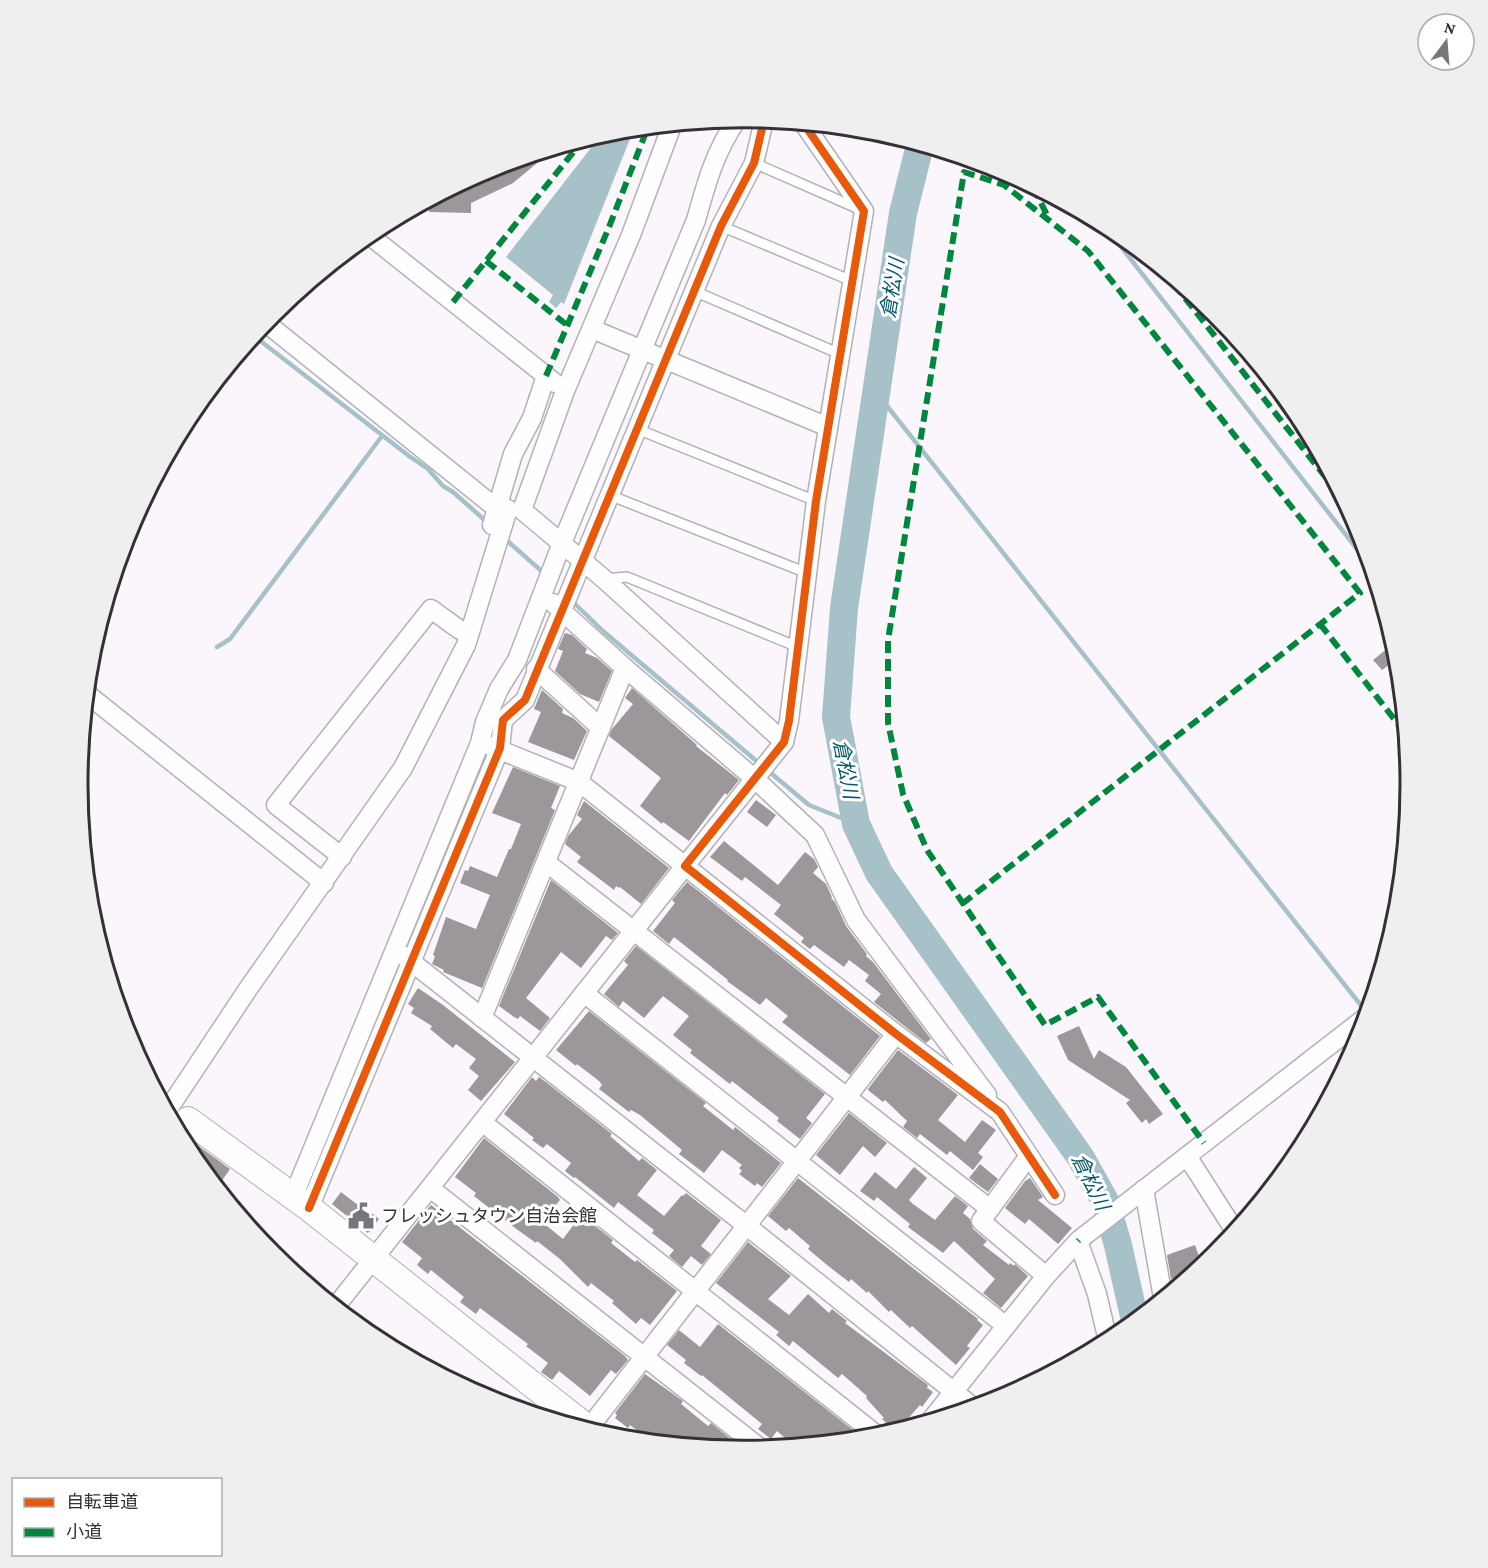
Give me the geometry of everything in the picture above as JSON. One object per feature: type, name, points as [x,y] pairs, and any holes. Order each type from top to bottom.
[{"type":"street","points":[[301,1202],[395,950],[480,743],[485,722],[499,689],[517,660],[562,543],[696,220],[707,179],[721,144],[731,129]]},
{"type":"street","points":[[301,1202],[412,963],[500,748],[503,720],[525,700],[721,226],[754,163],[762,129]]},
{"type":"street","points":[[341,1300],[784,742],[789,721],[816,501],[864,211],[810,132]]},
{"type":"street","points":[[175,1111],[248,989],[324,883],[337,854],[394,760],[460,630],[509,509],[592,329],[631,235],[669,133]]},
{"type":"street","points":[[377,241],[565,391]]},
{"type":"street","points":[[273,328],[509,509],[562,543],[784,742]]},
{"type":"street","points":[[592,329],[828,427]]},
{"type":"street","points":[[337,854],[403,768],[466,645],[509,509],[513,454],[532,418],[546,375]]},
{"type":"street","points":[[542,594],[755,779],[814,835],[856,920],[1000,1113],[1055,1195]]},
{"type":"street","points":[[337,854],[276,805],[431,609],[460,630]]},
{"type":"street","points":[[482,1018],[625,668]]},
{"type":"street","points":[[536,669],[601,728]]},
{"type":"street","points":[[499,689],[525,700]]},
{"type":"street","points":[[94,699],[324,883]]},
{"type":"street","points":[[480,743],[500,748],[579,782],[896,1034],[1000,1113]]},
{"type":"street","points":[[547,863],[990,1209]]},
{"type":"street","points":[[395,950],[747,1226],[965,1401]]},
{"type":"street","points":[[584,993],[1006,1326]]},
{"type":"street","points":[[1079,1240],[1353,1027]]},
{"type":"street","points":[[595,1422],[896,1034]]},
{"type":"street","points":[[182,1121],[301,1202],[574,1417]]},
{"type":"street","points":[[482,1122],[868,1428]]},
{"type":"street","points":[[1029,1156],[981,1221],[1046,1276]]},
{"type":"street","points":[[1187,1156],[1230,1224]]},
{"type":"street","points":[[430,1188],[750,1440]]},
{"type":"street","points":[[1144,1190],[1161,1289]]},
{"type":"street","points":[[940,1410],[1046,1276],[1078,1241],[1097,1294],[1106,1331]]},
{"type":"lane","points":[[754,163],[864,211]]},
{"type":"lane","points":[[721,226],[852,281]]},
{"type":"lane","points":[[694,291],[840,354]]},
{"type":"lane","points":[[637,429],[816,501]]},
{"type":"lane","points":[[609,495],[807,573]]},
{"type":"lane","points":[[604,579],[627,577],[798,647]]},
{"type":"water","points":[[630,139],[564,304],[561,302],[556,308],[549,302],[553,295],[506,257],[592,147]]},
{"type":"building","points":[[539,161],[513,183],[471,203],[471,213],[429,212],[429,209],[493,178]]},
{"type":"building","points":[[565,633],[572,635],[587,649],[585,653],[597,658],[612,671],[599,702],[580,694],[555,671],[563,651],[558,649]]},
{"type":"building","points":[[1386,650],[1389,665],[1382,670],[1373,660]]},
{"type":"building","points":[[632,688],[696,746],[739,780],[727,795],[725,793],[689,841],[663,822],[662,824],[640,806],[661,778],[609,736],[633,704],[625,698]]},
{"type":"building","points":[[542,690],[563,709],[562,713],[573,718],[587,731],[574,760],[528,742],[541,712],[534,709]]},
{"type":"building","points":[[513,767],[560,786],[551,808],[555,810],[481,991],[482,988],[443,972],[444,970],[432,964],[435,956],[433,955],[446,917],[476,929],[490,895],[460,883],[465,870],[468,871],[470,866],[497,877],[511,849],[521,824],[492,813]]},
{"type":"building","points":[[756,800],[776,815],[767,827],[747,812]]},
{"type":"building","points":[[584,801],[669,868],[641,904],[620,887],[616,886],[614,890],[577,862],[581,857],[565,844],[568,836],[582,819],[577,815]]},
{"type":"building","points":[[724,841],[778,885],[805,852],[814,859],[818,867],[813,873],[826,884],[846,926],[867,954],[866,956],[873,962],[931,1039],[926,1043],[874,1002],[881,994],[865,981],[869,975],[849,960],[844,967],[814,945],[810,949],[801,942],[804,938],[774,914],[781,905],[745,877],[742,881],[710,857]]},
{"type":"building","points":[[551,880],[618,933],[612,940],[606,936],[581,968],[561,952],[526,998],[550,1018],[540,1031],[520,1016],[518,1019],[499,1006]]},
{"type":"building","points":[[687,882],[880,1036],[850,1075],[782,1022],[788,1016],[766,998],[760,1005],[674,937],[669,944],[653,931],[675,903],[672,900]]},
{"type":"building","points":[[636,946],[825,1094],[806,1118],[812,1123],[800,1139],[777,1121],[779,1118],[732,1081],[730,1084],[690,1053],[692,1050],[673,1035],[689,1016],[663,996],[644,1018],[623,1001],[619,1007],[604,994],[628,965],[624,961]]},
{"type":"building","points":[[418,988],[515,1062],[481,1101],[468,1090],[479,1076],[469,1068],[476,1059],[456,1044],[453,1048],[430,1029],[432,1026],[411,1013],[414,1008],[408,1004]]},
{"type":"building","points":[[589,1011],[706,1103],[703,1106],[733,1130],[735,1127],[781,1163],[762,1187],[757,1183],[755,1186],[739,1174],[742,1171],[739,1168],[742,1165],[722,1150],[704,1173],[679,1154],[682,1150],[640,1115],[631,1110],[629,1112],[599,1089],[602,1085],[599,1081],[556,1050]]},
{"type":"building","points":[[1079,1026],[1094,1059],[1099,1050],[1126,1067],[1163,1114],[1149,1124],[1146,1119],[1142,1123],[1126,1103],[1130,1100],[1068,1060],[1057,1036]]},
{"type":"building","points":[[898,1050],[958,1095],[938,1120],[965,1142],[982,1120],[996,1130],[978,1153],[983,1157],[973,1170],[950,1151],[947,1155],[920,1134],[917,1138],[903,1127],[907,1121],[885,1100],[883,1102],[868,1090]]},
{"type":"building","points":[[532,1077],[536,1081],[539,1077],[546,1082],[612,1134],[610,1136],[639,1161],[642,1158],[657,1170],[637,1195],[664,1216],[686,1193],[721,1220],[701,1246],[711,1254],[702,1265],[691,1256],[682,1267],[669,1256],[674,1250],[652,1233],[654,1230],[618,1202],[614,1208],[574,1178],[565,1171],[571,1163],[547,1144],[543,1148],[532,1140],[534,1138],[504,1114]]},
{"type":"building","points":[[849,1113],[887,1143],[875,1157],[863,1146],[840,1175],[816,1155]]},
{"type":"building","points":[[484,1138],[558,1197],[560,1200],[542,1222],[563,1239],[581,1215],[613,1240],[611,1243],[635,1262],[637,1260],[677,1291],[650,1325],[641,1318],[636,1324],[612,1303],[614,1301],[591,1283],[588,1287],[560,1259],[474,1196],[476,1193],[455,1177]]},
{"type":"building","points":[[197,1145],[230,1169],[222,1180]]},
{"type":"building","points":[[980,1164],[998,1179],[988,1192],[969,1178]]},
{"type":"building","points":[[914,1167],[927,1178],[909,1200],[913,1204],[935,1220],[955,1196],[968,1206],[963,1213],[970,1219],[973,1229],[987,1241],[983,1245],[1009,1265],[1010,1263],[1014,1266],[1015,1264],[1028,1276],[1001,1308],[983,1293],[995,1279],[954,1241],[943,1253],[908,1227],[910,1224],[877,1197],[874,1201],[860,1191],[875,1172],[896,1189]]},
{"type":"building","points":[[798,1178],[978,1319],[983,1325],[967,1346],[970,1348],[956,1365],[912,1326],[910,1328],[891,1310],[889,1312],[868,1291],[867,1293],[851,1279],[849,1282],[827,1265],[789,1228],[786,1231],[768,1216]]},
{"type":"building","points":[[1030,1178],[1043,1197],[1038,1200],[1072,1228],[1058,1244],[1029,1219],[1025,1224],[1005,1208],[1025,1181]]},
{"type":"building","name":"フレッシュタウン自治会館","points":[[341,1192],[379,1219],[368,1233],[332,1204]]},
{"type":"building","points":[[431,1205],[628,1360],[616,1374],[611,1370],[590,1396],[559,1371],[552,1380],[541,1372],[548,1363],[526,1346],[528,1344],[480,1308],[476,1314],[460,1302],[464,1297],[431,1270],[428,1274],[417,1265],[422,1258],[402,1242]]},
{"type":"building","points":[[748,1242],[791,1276],[768,1299],[789,1315],[808,1294],[829,1313],[832,1309],[847,1321],[845,1323],[928,1385],[927,1388],[933,1392],[922,1407],[920,1405],[908,1418],[887,1423],[866,1398],[867,1396],[842,1374],[838,1378],[793,1341],[789,1346],[776,1335],[779,1332],[716,1283]]},
{"type":"building","points":[[1195,1245],[1199,1256],[1171,1279],[1167,1255]]},
{"type":"building","points":[[718,1324],[853,1430],[785,1438],[777,1431],[771,1439],[758,1429],[762,1424],[684,1363],[686,1360],[667,1345],[679,1330],[700,1347]]},
{"type":"building","points":[[645,1374],[683,1401],[681,1404],[708,1426],[711,1423],[731,1439],[637,1431],[630,1425],[628,1428],[615,1418],[617,1415],[615,1413]]},
{"type":"waterway","name":"倉松川","points":[[918,152],[903,213],[844,608],[836,717],[856,824],[879,873],[1081,1158],[1105,1201],[1118,1245],[1133,1311]]},
{"type":"waterway","points":[[1124,250],[1355,547]]},
{"type":"waterway","points":[[261,341],[428,469],[443,486],[488,523]]},
{"type":"waterway","points":[[876,392],[1361,1005]]},
{"type":"waterway","points":[[217,647],[230,639],[382,436]]},
{"type":"waterway","points":[[503,537],[546,575]]},
{"type":"waterway","points":[[571,600],[603,631],[760,764]]},
{"type":"waterway","points":[[766,769],[809,805],[856,824]]},
{"type":"marked path","points":[[546,376],[644,136]]},
{"type":"marked path","points":[[453,302],[574,151]]},
{"type":"marked path","points":[[962,904],[1360,593],[1088,251],[1004,185],[964,172],[888,640],[888,723],[903,794],[927,850],[1045,1025],[1098,997],[1204,1143]]},
{"type":"marked path","points":[[1039,198],[1047,215]]},
{"type":"marked path","points":[[486,261],[567,325]]},
{"type":"marked path","points":[[1188,302],[1318,468]]},
{"type":"marked path","points":[[1320,624],[1396,722]]},
{"type":"cycle path","points":[[309,1208],[500,748],[503,720],[525,700],[721,226],[754,163],[762,129]]},
{"type":"cycle path","points":[[810,132],[864,211],[816,501],[789,721],[784,742],[685,866],[896,1034],[1000,1112],[1055,1195]]},
{"type":"place","name":"フレッシュタウン自治会館","points":[[361,1216]]}]
